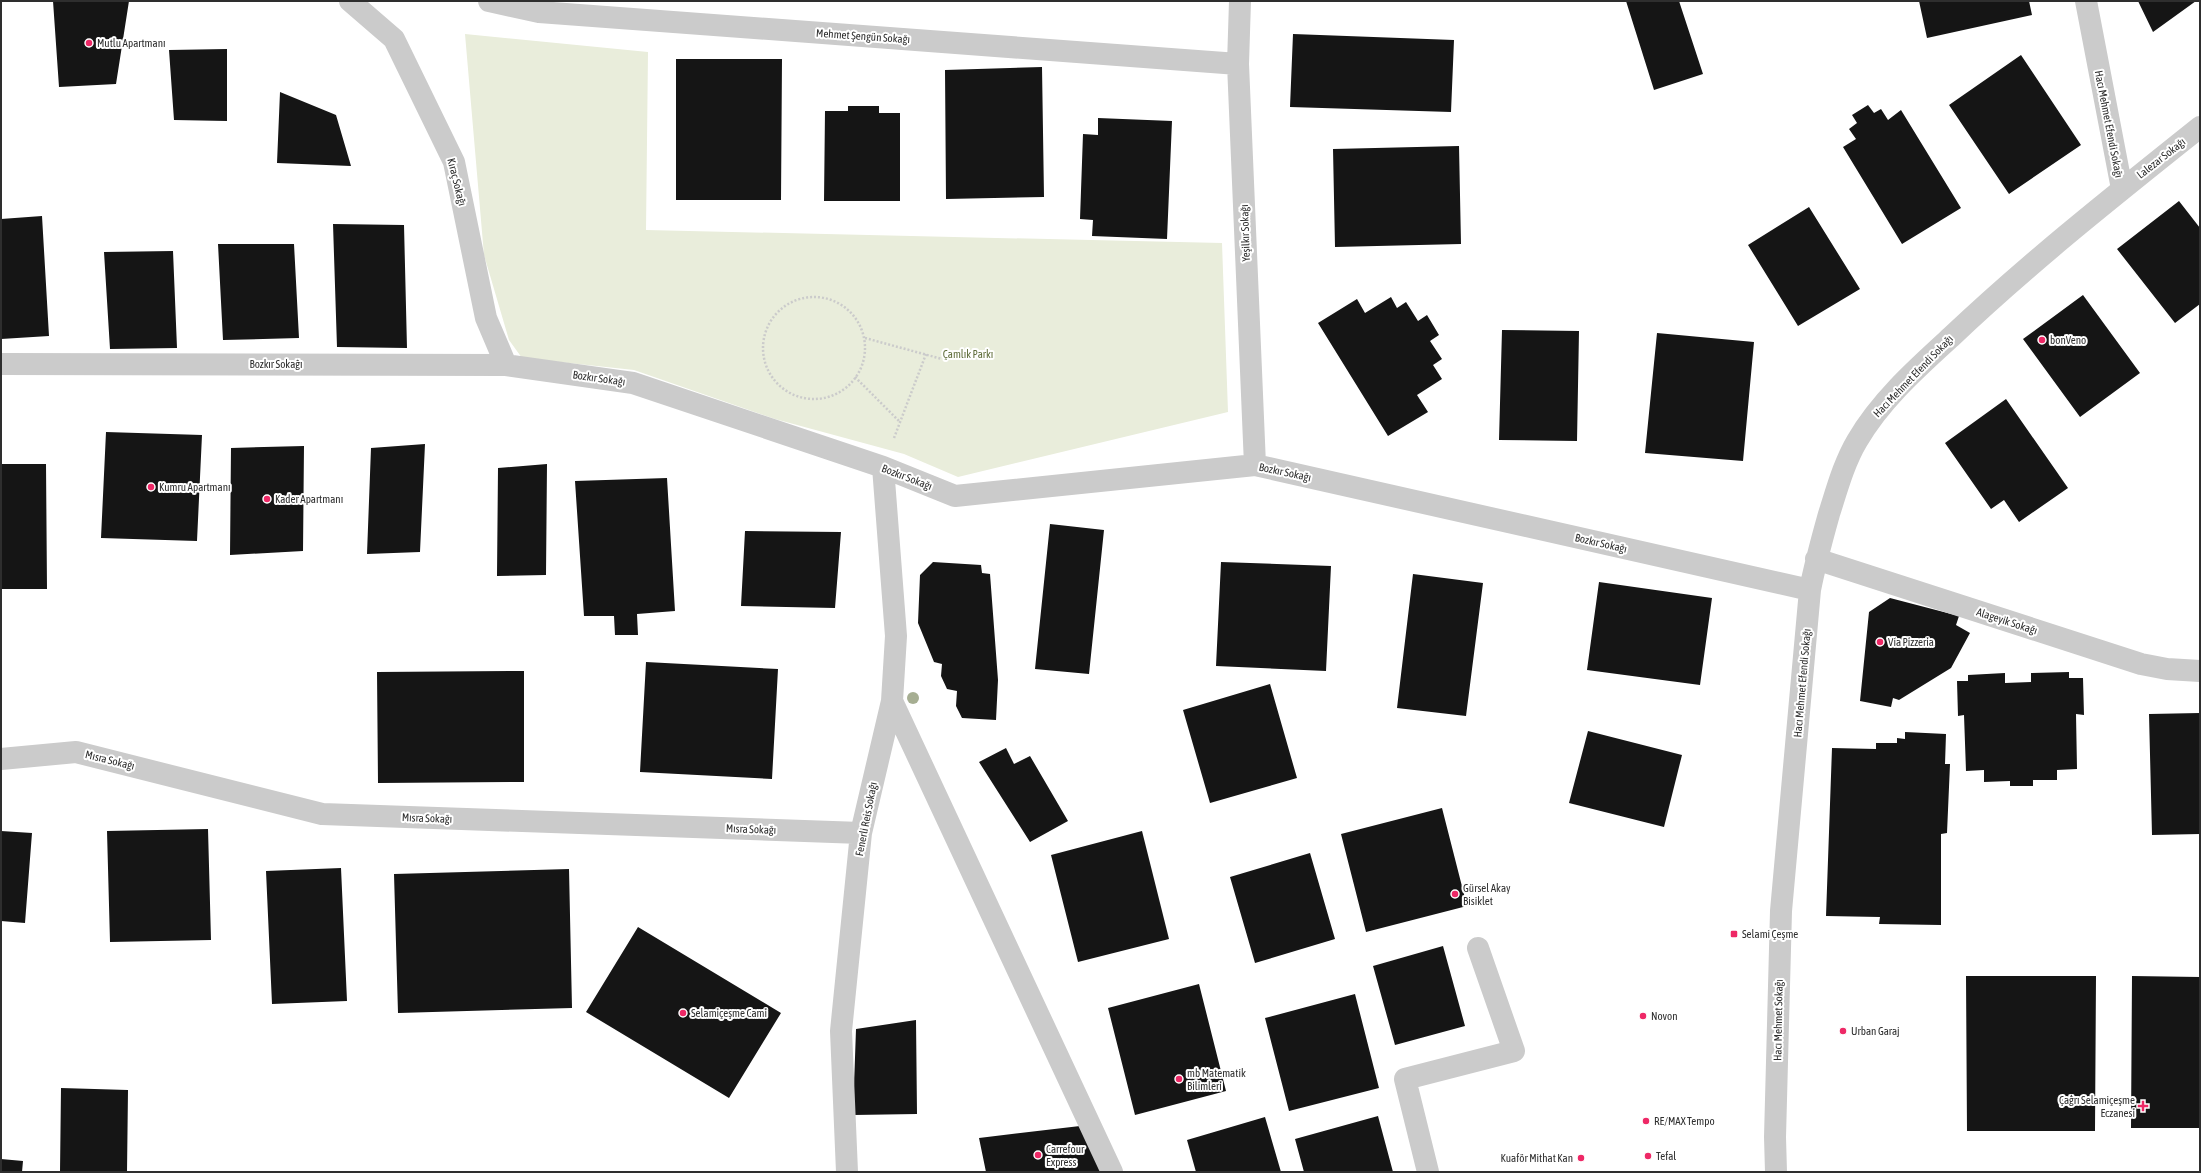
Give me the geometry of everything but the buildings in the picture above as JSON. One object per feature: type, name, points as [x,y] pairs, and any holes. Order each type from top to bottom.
[{"type":"street","name":"Kıraç Sokağı","points":[[350,1],[394,39],[454,162],[486,318],[506,365]]},
{"type":"street","name":"Mehmet Şengün Sokağı","points":[[489,1],[539,12],[1238,64]]},
{"type":"street","name":"Yeşilkır Sokağı","points":[[1240,1],[1238,64],[1255,465]]},
{"type":"street","name":"Hacı Mehmet Efendi Sokağı","points":[[1785,867],[1810,590],[1816,559],[1836,490],[1849,457],[1864,428],[1919,367],[1974,315],[2122,189],[2086,1]]},
{"type":"street","name":"Lalezar Sokağı","points":[[2122,189],[2200,127]]},
{"type":"street","name":"Bozkır Sokağı","points":[[1,364],[506,365],[633,383],[883,467],[955,496],[1255,465],[1810,590]]},
{"type":"street","name":"Fenerli Reis Sokağı","points":[[847,1172],[841,1031],[861,833],[892,701],[896,636],[883,467]]},
{"type":"street","name":"Alageyik Sokağı","points":[[1816,559],[2141,664],[2167,669],[2200,671]]},
{"type":"street","points":[[892,701],[1112,1172]]},
{"type":"street","name":"Mısra Sokağı","points":[[1,759],[76,752],[322,814],[861,833]]},
{"type":"street","name":"Hacı Mehmet Sokağı","points":[[1776,1172],[1780,949],[1785,867]]},
{"type":"street","points":[[1428,1172],[1405,1078],[1514,1051],[1478,948]]},
{"type":"path","points":[[823,297],[839,302],[856,317],[865,338],[864,362],[855,378],[848,386],[836,394],[821,399],[799,397],[777,383],[766,364],[763,342],[770,322],[782,308],[799,299],[823,297]]},
{"type":"path","points":[[865,338],[942,359]]},
{"type":"path","points":[[883,467],[926,354]]},
{"type":"path","points":[[855,378],[900,422]]},
{"type":"green space","name":"Çamlık Parkı","points":[[465,34],[648,52],[646,230],[1222,243],[1228,412],[958,477],[904,454],[775,419],[634,370],[522,358],[509,340],[484,255]]},
{"type":"place","name":"Mutlu Apartmanı","points":[[89,43]]},
{"type":"place","name":"bonVeno","points":[[2042,340]]},
{"type":"place","name":"Kumru Apartmanı","points":[[151,487]]},
{"type":"place","name":"Kader Apartmanı","points":[[267,499]]},
{"type":"place","name":"Via Pizzeria","points":[[1880,642]]},
{"type":"place","name":"Gürsel Akay Bisiklet","points":[[1455,894]]},
{"type":"place","name":"Selami Çeşme","points":[[1734,934]]},
{"type":"place","name":"Selamiçeşme Cami","points":[[683,1013]]},
{"type":"place","name":"Novon","points":[[1643,1016]]},
{"type":"place","name":"Urban Garaj","points":[[1843,1031]]},
{"type":"place","name":"mb Matematik Bilimleri","points":[[1179,1079]]},
{"type":"place","name":"Çağrı Selamiçeşme Eczanesi","points":[[2143,1106]]},
{"type":"place","name":"RE/MAX Tempo","points":[[1646,1121]]},
{"type":"place","name":"Carrefour Express","points":[[1038,1155]]},
{"type":"place","name":"Tefal","points":[[1648,1156]]},
{"type":"place","name":"Kuaför Mithat Kan","points":[[1581,1158]]}]
